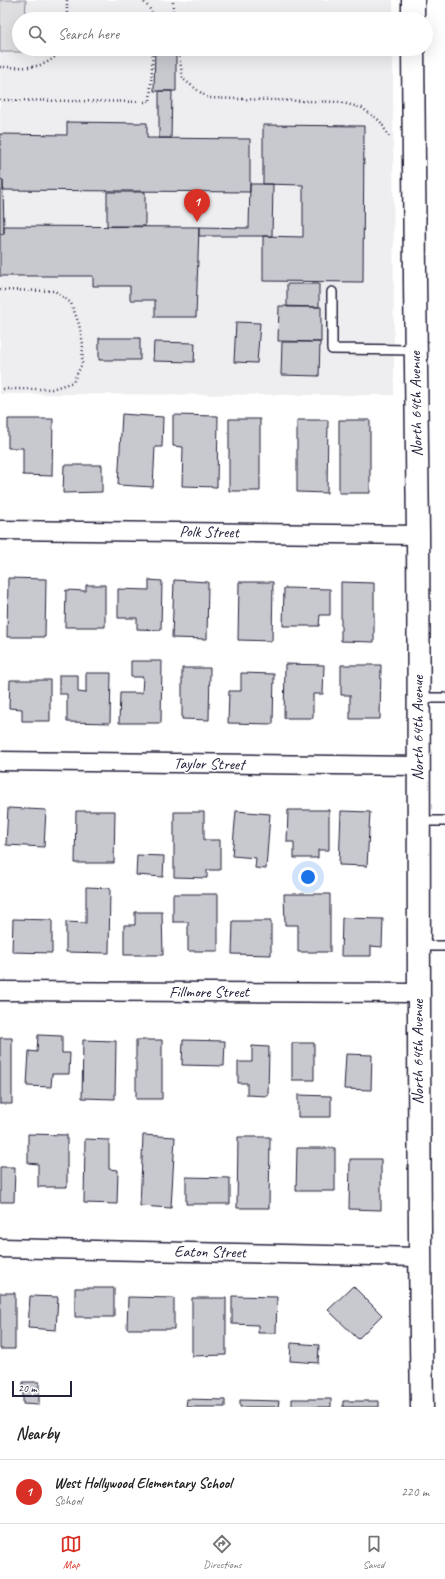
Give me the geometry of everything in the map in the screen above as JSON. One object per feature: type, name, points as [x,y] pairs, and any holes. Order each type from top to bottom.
[{"type":"street","points":[[413,0],[413,12]]},
{"type":"street","name":"North 64th Avenue","points":[[413,56],[418,535],[419,1257],[422,1407]]},
{"type":"street","name":"Polk Street","points":[[0,530],[418,535]]},
{"type":"street","name":"Taylor Street","points":[[0,761],[418,766]]},
{"type":"street","name":"Fillmore Street","points":[[0,991],[418,993]]},
{"type":"street","name":"Eaton Street","points":[[0,1248],[419,1257]]},
{"type":"lane","points":[[332,292],[332,349],[415,350]]},
{"type":"lane","points":[[418,698],[445,698]]},
{"type":"lane","points":[[418,821],[445,821]]},
{"type":"lane","points":[[418,946],[445,946]]},
{"type":"path","points":[[67,0],[67,12]]},
{"type":"path","points":[[141,0],[144,1],[152,12]]},
{"type":"path","points":[[173,0],[173,12]]},
{"type":"path","points":[[0,67],[42,66],[57,56]]},
{"type":"path","points":[[0,100],[150,102],[153,56]]},
{"type":"path","points":[[179,56],[183,79],[208,98],[339,102],[362,108],[380,121],[390,138]]},
{"type":"path","points":[[0,290],[55,291],[71,303],[79,324],[83,344],[82,364],[73,382],[52,389],[0,389]]},
{"type":"shaded area","points":[[0,0],[393,0],[393,12],[12,12],[12,56],[393,56],[394,395],[0,394]]},
{"type":"shaded area","points":[[0,0],[26,0],[25,12],[12,12],[12,52],[0,52]]},
{"type":"building","points":[[155,56],[176,56],[176,91],[154,91]]},
{"type":"building","points":[[159,91],[172,91],[171,138],[159,138]]},
{"type":"building","points":[[67,122],[147,123],[147,138],[250,139],[250,192],[3,190],[3,180],[0,180],[0,134],[67,135]]},
{"type":"building","points":[[263,125],[364,126],[363,282],[263,281],[263,236],[303,237],[303,185],[263,184]]},
{"type":"building","points":[[0,180],[3,180],[4,234],[0,234]]},
{"type":"building","points":[[250,184],[273,184],[272,236],[199,236],[199,227],[249,228]]},
{"type":"building","points":[[107,192],[145,192],[145,226],[107,226]]},
{"type":"building","points":[[4,226],[199,227],[196,317],[155,317],[155,300],[130,300],[130,286],[93,286],[93,276],[0,276],[0,234],[4,234]]},
{"type":"building","points":[[287,284],[319,284],[319,307],[287,307]]},
{"type":"building","points":[[279,306],[321,307],[321,342],[278,341]]},
{"type":"building","points":[[236,322],[260,323],[257,363],[234,362]]},
{"type":"building","points":[[99,338],[140,338],[140,360],[99,360]]},
{"type":"building","points":[[154,342],[195,343],[194,362],[153,361]]},
{"type":"building","points":[[282,342],[320,342],[319,376],[281,375]]},
{"type":"building","points":[[122,414],[163,417],[162,447],[155,447],[153,487],[118,485]]},
{"type":"building","points":[[173,415],[218,416],[217,487],[182,486],[183,447],[173,446]]},
{"type":"building","points":[[8,419],[53,419],[52,476],[23,475],[23,448],[8,448]]},
{"type":"building","points":[[229,419],[260,419],[260,491],[229,491]]},
{"type":"building","points":[[297,420],[328,420],[327,493],[297,492]]},
{"type":"building","points":[[339,420],[370,420],[370,493],[339,493]]},
{"type":"building","points":[[64,465],[102,465],[102,492],[63,493]]},
{"type":"building","points":[[8,578],[46,579],[45,637],[7,637]]},
{"type":"building","points":[[149,580],[162,581],[161,630],[137,629],[137,618],[118,618],[118,589],[149,590]]},
{"type":"building","points":[[174,580],[208,582],[207,639],[172,638]]},
{"type":"building","points":[[239,582],[273,582],[272,641],[238,640]]},
{"type":"building","points":[[341,582],[374,583],[374,642],[341,641]]},
{"type":"building","points":[[86,585],[105,585],[105,627],[65,627],[66,590],[86,591]]},
{"type":"building","points":[[284,588],[330,589],[330,615],[320,615],[319,626],[283,626]]},
{"type":"building","points":[[131,661],[162,661],[161,723],[119,723],[120,693],[142,693],[143,677],[131,677]]},
{"type":"building","points":[[285,664],[324,665],[323,694],[313,694],[313,718],[284,718]]},
{"type":"building","points":[[341,665],[381,665],[380,719],[350,719],[350,695],[341,695]]},
{"type":"building","points":[[182,668],[210,668],[209,720],[182,719]]},
{"type":"building","points":[[86,673],[111,673],[110,723],[67,722],[67,694],[59,694],[59,675],[78,675],[78,692],[86,693]]},
{"type":"building","points":[[241,673],[274,674],[273,724],[228,723],[229,691],[241,691]]},
{"type":"building","points":[[10,680],[50,680],[50,721],[22,721],[22,709],[9,708]]},
{"type":"building","points":[[8,808],[46,810],[44,847],[6,845]]},
{"type":"building","points":[[288,810],[329,810],[329,850],[318,850],[318,858],[294,858],[294,842],[287,842]]},
{"type":"building","points":[[76,811],[115,811],[114,863],[75,863]]},
{"type":"building","points":[[236,811],[270,814],[266,869],[255,868],[256,858],[232,856]]},
{"type":"building","points":[[341,811],[370,812],[367,866],[339,865]]},
{"type":"building","points":[[174,812],[204,812],[204,840],[220,840],[220,870],[207,870],[207,878],[174,877]]},
{"type":"building","points":[[137,855],[164,856],[163,877],[136,875]]},
{"type":"building","points":[[86,887],[110,888],[109,953],[66,952],[66,922],[86,923]]},
{"type":"building","points":[[173,894],[218,894],[218,951],[188,951],[188,922],[173,922]]},
{"type":"building","points":[[284,894],[330,894],[330,952],[298,952],[298,925],[285,925]]},
{"type":"building","points":[[135,912],[162,912],[163,955],[124,955],[124,925],[135,925]]},
{"type":"building","points":[[342,918],[383,919],[382,947],[371,946],[371,956],[341,956]]},
{"type":"building","points":[[13,919],[52,920],[52,953],[12,952]]},
{"type":"building","points":[[233,921],[271,921],[271,955],[232,954]]},
{"type":"building","points":[[38,1035],[62,1036],[62,1053],[70,1053],[69,1074],[52,1074],[51,1087],[27,1086],[29,1051],[37,1052]]},
{"type":"building","points":[[0,1038],[12,1038],[12,1104],[0,1104]]},
{"type":"building","points":[[83,1040],[116,1041],[115,1099],[82,1098]]},
{"type":"building","points":[[136,1040],[162,1040],[162,1099],[136,1099]]},
{"type":"building","points":[[183,1040],[225,1041],[224,1066],[182,1065]]},
{"type":"building","points":[[292,1043],[314,1043],[314,1080],[292,1080]]},
{"type":"building","points":[[252,1046],[269,1047],[268,1096],[247,1095],[247,1083],[238,1083],[238,1062],[252,1062]]},
{"type":"building","points":[[346,1054],[372,1055],[371,1090],[344,1089]]},
{"type":"building","points":[[298,1095],[331,1096],[331,1117],[298,1117]]},
{"type":"building","points":[[28,1134],[67,1135],[67,1187],[38,1187],[38,1164],[28,1163]]},
{"type":"building","points":[[143,1135],[175,1137],[171,1208],[140,1206]]},
{"type":"building","points":[[238,1137],[270,1137],[269,1208],[237,1208]]},
{"type":"building","points":[[85,1139],[109,1140],[109,1169],[118,1170],[117,1204],[84,1203]]},
{"type":"building","points":[[297,1148],[335,1148],[335,1191],[296,1191]]},
{"type":"building","points":[[350,1159],[381,1159],[381,1210],[349,1209]]},
{"type":"building","points":[[0,1167],[15,1167],[14,1202],[0,1202]]},
{"type":"building","points":[[186,1177],[230,1178],[230,1204],[186,1204]]},
{"type":"building","points":[[353,1286],[382,1315],[358,1339],[328,1310]]},
{"type":"building","points":[[75,1288],[114,1288],[114,1317],[75,1317]]},
{"type":"building","points":[[0,1293],[15,1293],[15,1349],[0,1349]]},
{"type":"building","points":[[30,1296],[58,1297],[56,1330],[28,1328]]},
{"type":"building","points":[[232,1296],[277,1297],[276,1333],[258,1333],[258,1325],[232,1324]]},
{"type":"building","points":[[128,1297],[174,1298],[174,1329],[127,1329]]},
{"type":"building","points":[[192,1298],[226,1298],[226,1355],[192,1356]]},
{"type":"building","points":[[291,1343],[319,1345],[318,1363],[290,1361]]},
{"type":"building","points":[[23,1382],[39,1382],[39,1405],[23,1404]]},
{"type":"building","points":[[187,1399],[225,1400],[225,1407],[186,1407]]},
{"type":"building","points":[[292,1399],[331,1399],[331,1407],[292,1407]]},
{"type":"building","points":[[240,1400],[279,1401],[278,1407],[240,1407]]},
{"type":"building","points":[[343,1401],[379,1401],[379,1407],[343,1407]]},
{"type":"place","name":"West Hollywood Elementary School","points":[[197,222]]}]
